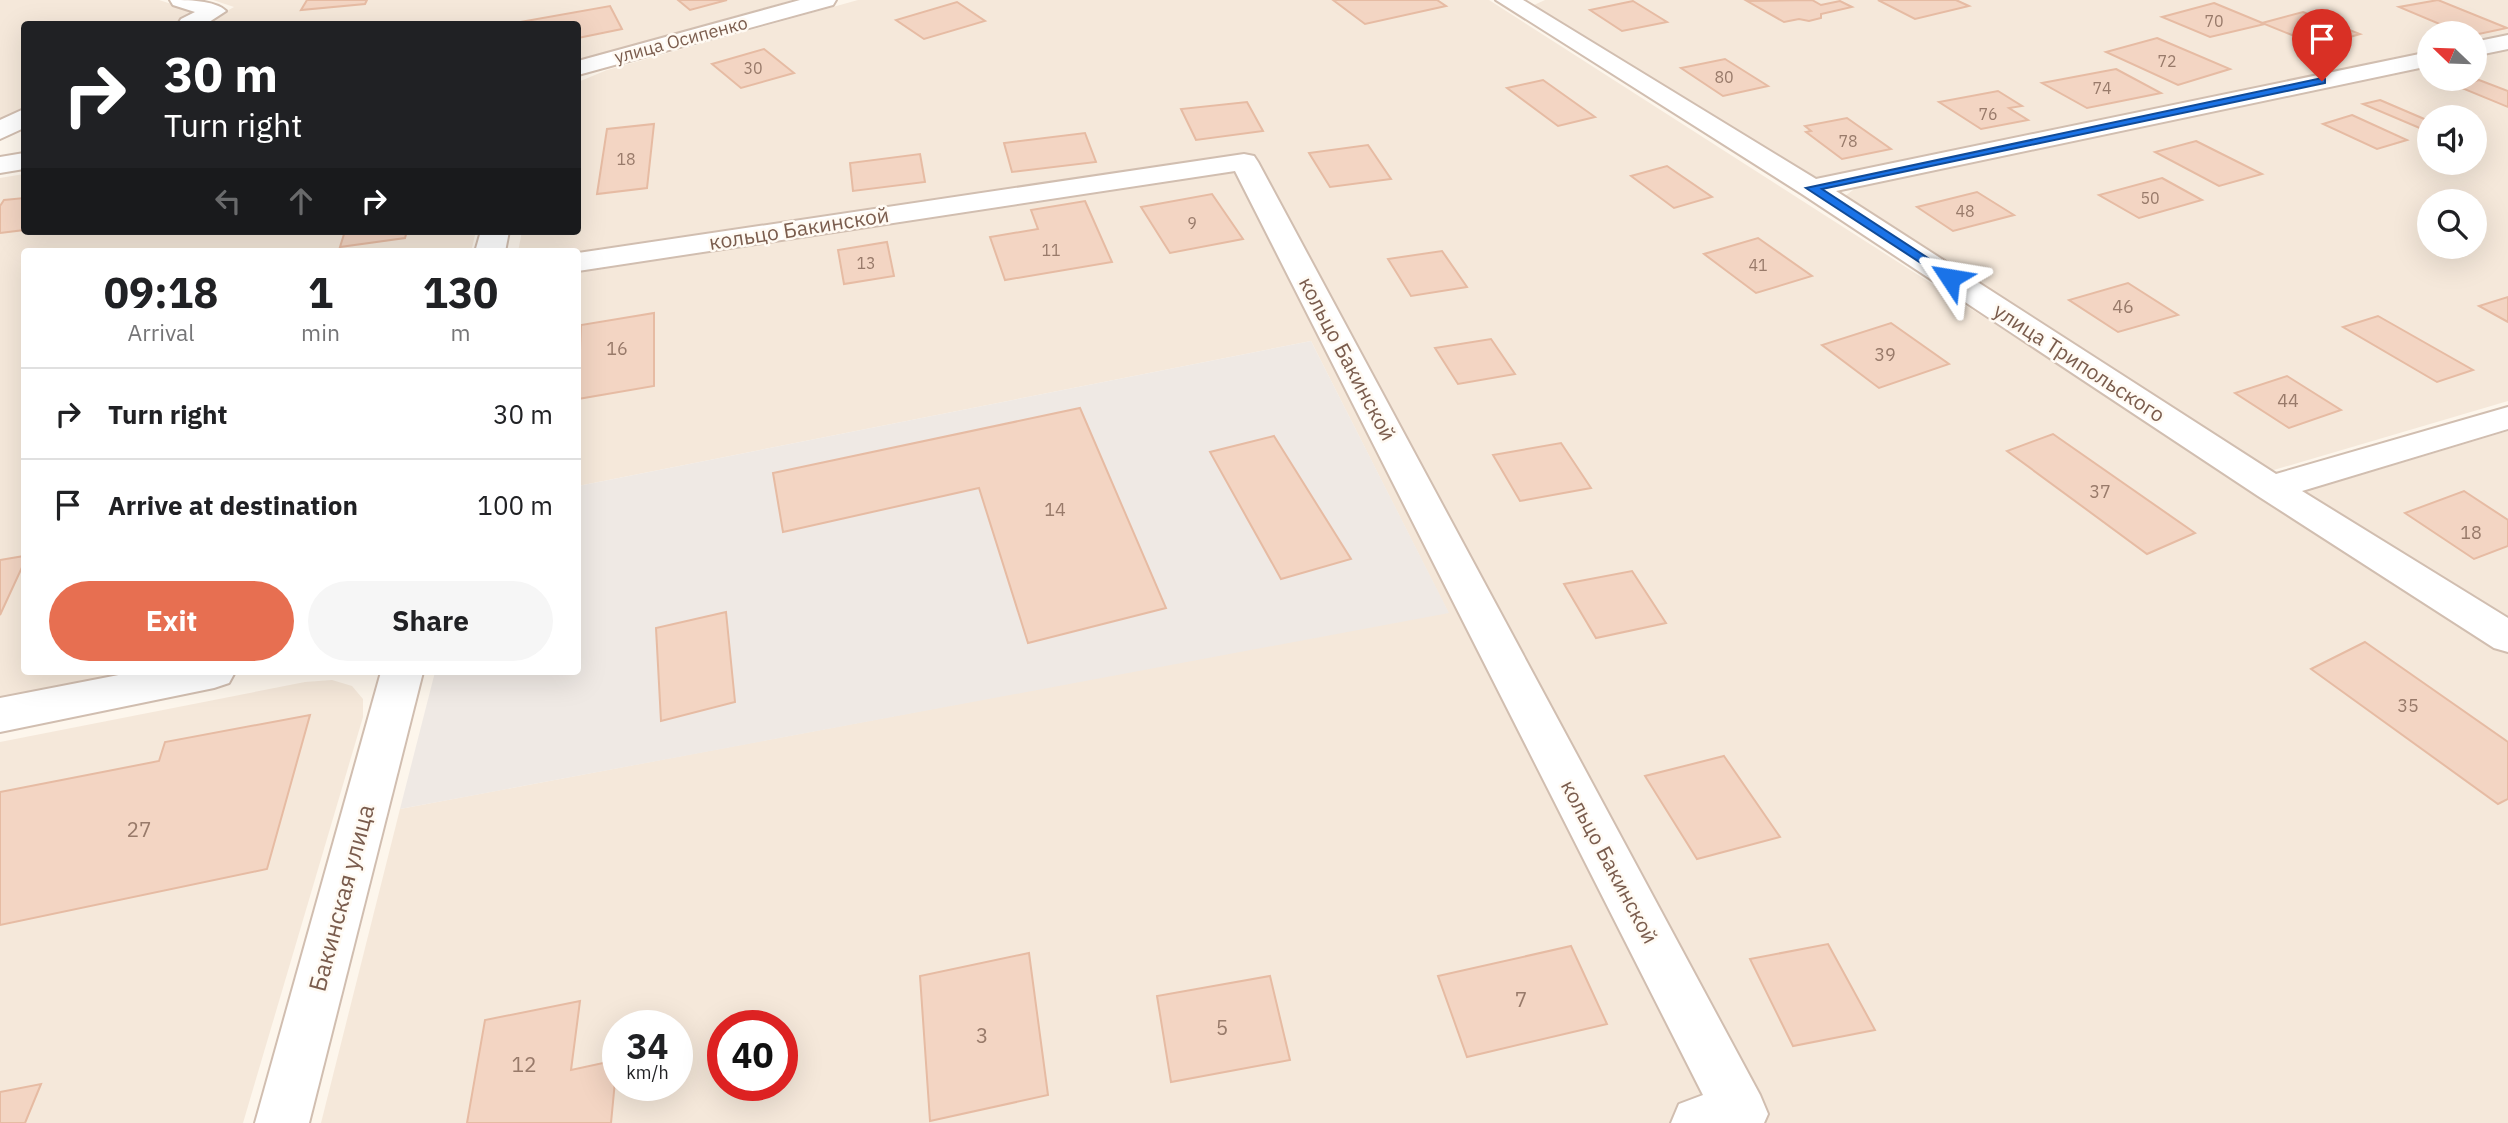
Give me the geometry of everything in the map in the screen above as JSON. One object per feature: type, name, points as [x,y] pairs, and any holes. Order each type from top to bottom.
[{"type":"street","points":[[181,0],[215,11],[196,21]]},
{"type":"street","name":"улица Осипенко","points":[[581,67],[825,0]]},
{"type":"street","points":[[1508,0],[1514,0]]},
{"type":"street","name":"улица Трипольского","points":[[1508,0],[1812,188],[2271,488],[2508,637]]},
{"type":"street","points":[[2487,46],[2508,42]]},
{"type":"street","points":[[1812,188],[2417,62]]},
{"type":"street","points":[[0,131],[21,119]]},
{"type":"street","points":[[0,165],[21,162]]},
{"type":"street","name":"кольцо Бакинской","points":[[581,262],[1244,162],[1741,1114],[1698,1123]]},
{"type":"street","points":[[2271,488],[2508,418]]},
{"type":"street","points":[[0,715],[199,675]]},
{"type":"street","name":"Бакинская улица","points":[[282,1123],[401,675]]},
{"type":"shaded area","points":[[0,0],[159,0],[200,13],[185,21],[21,21],[21,113],[0,124]]},
{"type":"shaded area","points":[[213,0],[793,0],[581,59],[581,21],[209,21],[234,7]]},
{"type":"shaded area","points":[[858,0],[1489,0],[2508,653],[2508,1123],[321,1123],[400,809],[1448,612],[1311,341],[581,485],[581,248],[519,248],[521,235],[581,235],[581,81],[607,70]]},
{"type":"shaded area","points":[[1545,0],[2508,0],[2508,36],[2487,40],[2487,21],[2417,21],[2417,55],[1825,178],[1811,176],[1534,10],[1534,5]]},
{"type":"shaded area","points":[[2508,50],[2508,401],[2267,472],[1847,202],[1845,196],[1857,187],[2417,70],[2417,91],[2487,91],[2487,54]]},
{"type":"shaded area","points":[[21,174],[21,235],[475,235],[472,248],[21,248],[21,675],[122,675],[0,698],[0,178]]},
{"type":"shaded area","points":[[1311,341],[1449,613],[400,809],[434,675],[581,675],[581,485]]},
{"type":"shaded area","points":[[2508,431],[2508,626],[2297,494]]},
{"type":"shaded area","points":[[332,680],[352,686],[363,699],[363,717],[243,1123],[0,1123],[0,742],[305,682]]},
{"type":"building","points":[[307,0],[367,0],[365,4],[301,10]]},
{"type":"building","points":[[678,0],[727,0],[690,10]]},
{"type":"building","points":[[1333,0],[1437,0],[1446,6],[1365,24]]},
{"type":"building","points":[[1812,0],[1821,5],[1840,1],[1852,7],[1821,14],[1821,18],[1809,21],[1799,19],[1784,22],[1747,1]]},
{"type":"building","points":[[1878,0],[1956,0],[1969,6],[1915,19]]},
{"type":"building","points":[[2438,0],[2507,28],[2487,32],[2487,21],[2432,21],[2399,7]]},
{"type":"building","points":[[1633,1],[1667,22],[1622,31],[1590,10]]},
{"type":"building","points":[[957,2],[985,21],[924,39],[896,20]]},
{"type":"building","points":[[2214,3],[2265,24],[2210,37],[2162,17]]},
{"type":"building","points":[[610,6],[622,29],[581,37],[581,21],[526,21]]},
{"type":"building","points":[[2303,12],[2360,34],[2319,46],[2262,23]]},
{"type":"building","points":[[2157,38],[2230,69],[2178,85],[2106,52]]},
{"type":"building","points":[[764,49],[794,73],[741,88],[712,64]]},
{"type":"building","points":[[1725,59],[1768,86],[1723,96],[1681,68]]},
{"type":"building","points":[[2116,69],[2161,93],[2087,108],[2042,83]]},
{"type":"building","points":[[1543,80],[1595,117],[1558,126],[1507,88]]},
{"type":"building","points":[[2487,83],[2508,91],[2508,107],[2469,91],[2487,91]]},
{"type":"building","points":[[1998,91],[2022,106],[2009,108],[2028,120],[1981,129],[1939,102]]},
{"type":"building","points":[[2380,100],[2417,116],[2417,127],[2363,104]]},
{"type":"building","points":[[1247,102],[1263,131],[1196,140],[1181,109]]},
{"type":"building","points":[[2352,115],[2407,140],[2377,149],[2323,124]]},
{"type":"building","points":[[1847,118],[1891,149],[1842,159],[1806,132],[1811,131],[1805,126]]},
{"type":"building","points":[[654,124],[647,188],[597,194],[607,129]]},
{"type":"building","points":[[1085,133],[1096,162],[1012,172],[1004,143]]},
{"type":"building","points":[[2196,141],[2262,174],[2219,186],[2155,152]]},
{"type":"building","points":[[1368,145],[1391,179],[1330,187],[1309,153]]},
{"type":"building","points":[[920,154],[925,182],[853,191],[850,163]]},
{"type":"building","points":[[1667,166],[1712,197],[1674,208],[1631,176]]},
{"type":"building","points":[[2162,178],[2202,200],[2139,218],[2099,195]]},
{"type":"building","points":[[1977,192],[2014,215],[1953,231],[1917,207]]},
{"type":"building","points":[[1212,194],[1243,239],[1170,253],[1141,207]]},
{"type":"building","points":[[21,198],[21,230],[0,233],[0,206],[4,200]]},
{"type":"building","points":[[1085,201],[1112,262],[1005,280],[990,237],[1038,229],[1031,210]]},
{"type":"building","points":[[344,235],[406,235],[405,238],[340,247]]},
{"type":"building","points":[[1758,238],[1812,276],[1756,293],[1704,254]]},
{"type":"building","points":[[887,242],[894,276],[844,284],[838,250]]},
{"type":"building","points":[[1442,251],[1467,287],[1411,296],[1388,259]]},
{"type":"building","points":[[2128,283],[2178,315],[2118,332],[2069,300]]},
{"type":"building","points":[[2508,297],[2508,322],[2479,306]]},
{"type":"building","points":[[654,313],[654,386],[581,398],[581,325]]},
{"type":"building","points":[[2378,316],[2473,370],[2437,382],[2343,327]]},
{"type":"building","points":[[1891,323],[1949,364],[1879,388],[1822,345]]},
{"type":"building","points":[[1491,339],[1515,374],[1458,384],[1435,348]]},
{"type":"building","points":[[2287,376],[2341,410],[2289,428],[2235,393]]},
{"type":"building","points":[[1080,408],[1166,608],[1028,643],[979,488],[783,532],[773,473]]},
{"type":"building","points":[[2053,434],[2195,533],[2147,554],[2007,451]]},
{"type":"building","points":[[1274,436],[1351,559],[1281,579],[1210,452]]},
{"type":"building","points":[[1561,443],[1591,488],[1520,501],[1493,455]]},
{"type":"building","points":[[2464,491],[2508,520],[2508,546],[2474,559],[2405,513]]},
{"type":"building","points":[[21,556],[21,570],[0,615],[0,560]]},
{"type":"building","points":[[1632,571],[1666,623],[1596,638],[1564,584]]},
{"type":"building","points":[[726,612],[735,702],[661,721],[656,628]]},
{"type":"building","points":[[2365,642],[2508,742],[2508,799],[2498,804],[2311,669]]},
{"type":"building","points":[[310,715],[267,869],[0,925],[0,792],[159,761],[165,742]]},
{"type":"building","points":[[1724,756],[1780,837],[1697,859],[1645,776]]},
{"type":"building","points":[[1828,944],[1875,1030],[1793,1046],[1750,959]]},
{"type":"building","points":[[1571,946],[1607,1024],[1467,1057],[1438,976]]},
{"type":"building","points":[[1029,953],[1048,1095],[930,1121],[920,976]]},
{"type":"building","points":[[1270,976],[1290,1060],[1171,1082],[1157,996]]},
{"type":"building","points":[[580,1001],[571,1070],[602,1063],[602,1101],[613,1101],[611,1123],[467,1123],[485,1020]]},
{"type":"building","points":[[41,1084],[25,1123],[0,1123],[0,1092]]},
{"type":"route","points":[[1950,278],[1812,188],[2322,81]]}]
